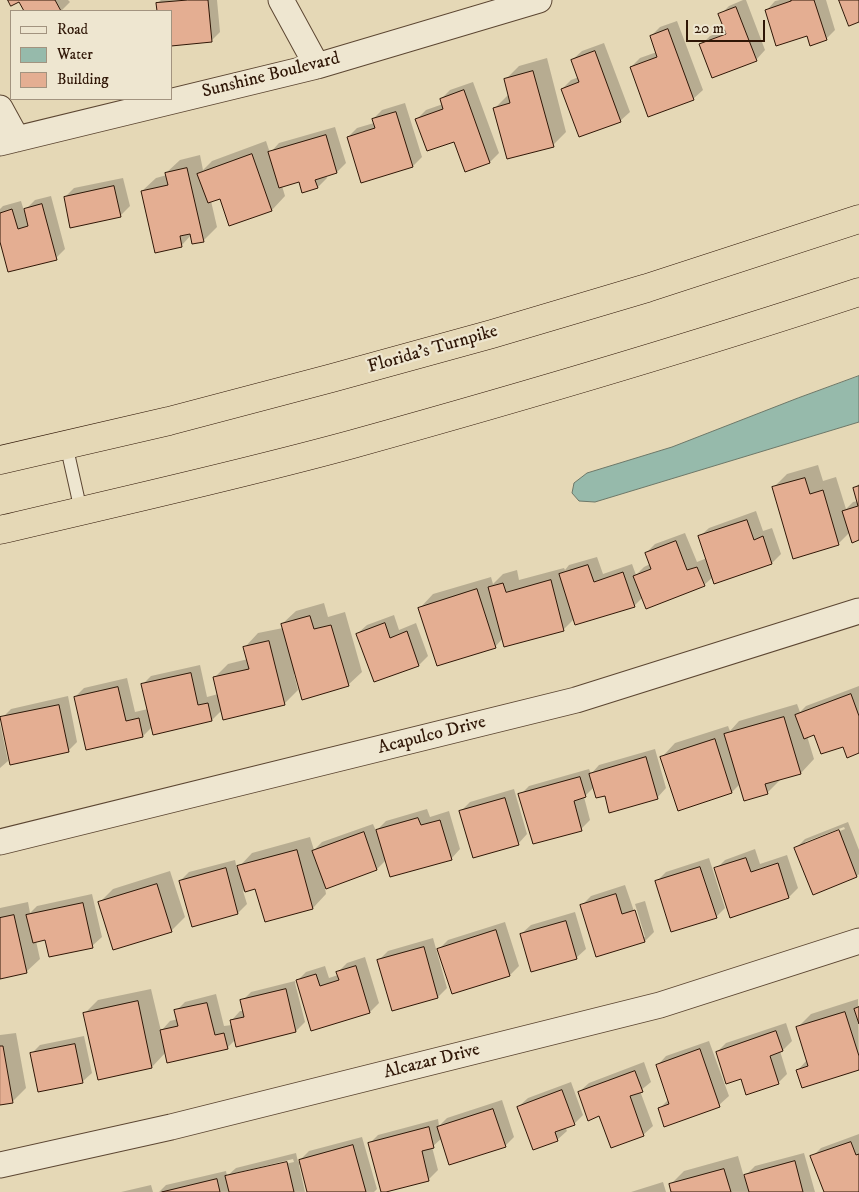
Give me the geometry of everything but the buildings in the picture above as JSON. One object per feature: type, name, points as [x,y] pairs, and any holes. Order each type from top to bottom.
[{"type":"highway","name":"Florida's Turnpike","points":[[0,460],[169,421],[492,334],[656,285],[859,219]]},
{"type":"highway","points":[[0,530],[351,444],[578,380],[859,292]]},
{"type":"street","points":[[281,0],[317,66]]},
{"type":"street","name":"Sunshine Boulevard","points":[[9,141],[317,66],[539,0]]},
{"type":"street","points":[[0,108],[9,141]]},
{"type":"street","name":"Acapulco Drive","points":[[0,842],[576,700],[859,611]]},
{"type":"street","name":"Alcazar Drive","points":[[0,1164],[171,1128],[660,1005],[859,941]]},
{"type":"lane","points":[[66,444],[81,511]]},
{"type":"water","points":[[859,376],[859,422],[595,502],[579,501],[572,493],[574,483],[587,473],[672,447]]}]
